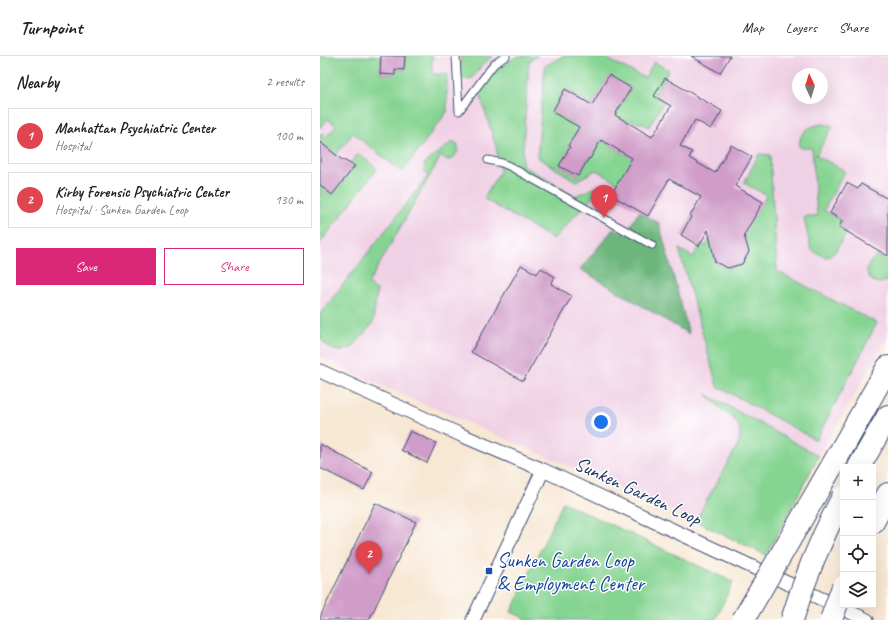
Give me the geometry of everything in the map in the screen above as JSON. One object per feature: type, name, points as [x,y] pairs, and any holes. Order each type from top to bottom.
[{"type":"highway","points":[[743,620],[888,367]]},
{"type":"highway","points":[[861,464],[888,416]]},
{"type":"highway","points":[[876,516],[888,494]]},
{"type":"highway","points":[[792,620],[822,538],[841,500]]},
{"type":"highway","points":[[831,620],[840,595]]},
{"type":"street","points":[[320,371],[461,435],[543,470]]},
{"type":"street","name":"Sunken Garden Loop","points":[[473,620],[543,470],[868,620]]},
{"type":"lane","points":[[456,56],[459,111],[494,64],[506,56]]},
{"type":"lane","points":[[488,160],[506,164],[652,245]]},
{"type":"shaded area","points":[[320,56],[888,56],[888,337],[819,456],[766,555],[681,514],[378,384],[320,357]]},
{"type":"green space","points":[[320,56],[381,56],[380,74],[394,75],[395,69],[404,70],[405,56],[432,56],[432,74],[447,74],[447,112],[402,172],[353,133],[336,155],[320,142],[321,133],[326,137],[336,126],[328,119],[320,128]]},
{"type":"green space","points":[[461,56],[493,56],[484,63],[472,78],[463,79],[460,73]]},
{"type":"green space","points":[[517,56],[538,56],[529,61],[522,165],[575,196],[595,187],[592,198],[553,239],[484,199],[500,172],[496,147],[480,94],[488,77]]},
{"type":"green space","points":[[563,56],[601,56],[645,78],[654,62],[669,70],[654,96],[664,102],[649,127],[640,122],[639,124],[631,120],[629,123],[615,115],[631,88],[609,76],[592,105],[565,89],[552,112],[579,127],[560,166],[578,176],[601,140],[638,161],[618,183],[596,170],[576,181],[537,157],[545,66]]},
{"type":"green space","points":[[823,124],[833,126],[816,155],[845,171],[824,210],[842,221],[839,227],[847,232],[835,252],[831,256],[825,257],[811,250],[804,218],[807,216],[817,216],[812,148],[802,148],[799,146],[799,141],[806,130]]},
{"type":"green space","points":[[452,142],[458,145],[458,151],[453,159],[448,160],[441,156],[368,284],[377,290],[373,323],[353,347],[343,351],[334,350],[325,344],[320,337],[320,314],[428,176],[424,169],[425,163]]},
{"type":"green space","points":[[759,154],[770,155],[777,271],[877,323],[816,440],[717,386],[679,249],[693,257],[701,244],[706,246],[722,217],[763,202],[766,195],[744,183]],"holes":[[[749,252],[742,264],[728,268],[715,262]]]},
{"type":"green space","points":[[357,155],[362,156],[377,169],[320,243],[320,185],[332,194],[354,167],[350,164]]},
{"type":"green space","points":[[639,212],[659,223],[689,334],[580,269],[614,228],[625,234]]},
{"type":"green space","points":[[877,255],[888,261],[888,281],[882,283],[873,281],[868,275],[867,270],[868,265]]},
{"type":"green space","points":[[706,394],[819,456],[766,555],[695,521],[739,443],[740,432],[738,424],[733,418]]},
{"type":"green space","points":[[563,502],[733,582],[715,620],[529,620],[511,612]]},
{"type":"building","points":[[381,56],[405,56],[404,70],[395,69],[395,75],[380,74]]},
{"type":"building","points":[[691,56],[730,56],[720,73]]},
{"type":"building","points":[[609,75],[631,88],[615,115],[652,137],[671,106],[654,96],[665,78],[722,111],[711,129],[695,120],[680,146],[692,152],[689,158],[715,173],[731,145],[752,157],[735,186],[763,202],[744,235],[749,252],[742,264],[728,268],[715,262],[708,230],[699,246],[681,235],[701,197],[669,179],[648,216],[611,195],[632,158],[601,140],[578,176],[559,166],[579,127],[552,112],[565,89],[592,105]]},
{"type":"building","points":[[320,142],[341,159],[355,166],[332,195],[320,185]]},
{"type":"building","points":[[847,183],[858,189],[861,184],[888,199],[888,256],[839,227],[842,221],[830,213]]},
{"type":"building","points":[[521,265],[537,274],[541,268],[555,277],[551,284],[572,296],[523,381],[471,352]]},
{"type":"building","points":[[410,431],[436,443],[427,463],[401,450]]},
{"type":"building","points":[[320,444],[373,472],[364,490],[320,468]]},
{"type":"building","points":[[375,503],[416,522],[369,620],[320,620],[320,617]]},
{"type":"place","name":"Manhattan Psychiatric Center","points":[[604,218]]},
{"type":"place","name":"Sunken Garden Loop & Employment Center","points":[[489,571]]},
{"type":"place","name":"Kirby Forensic Psychiatric Center","points":[[369,574]]}]
